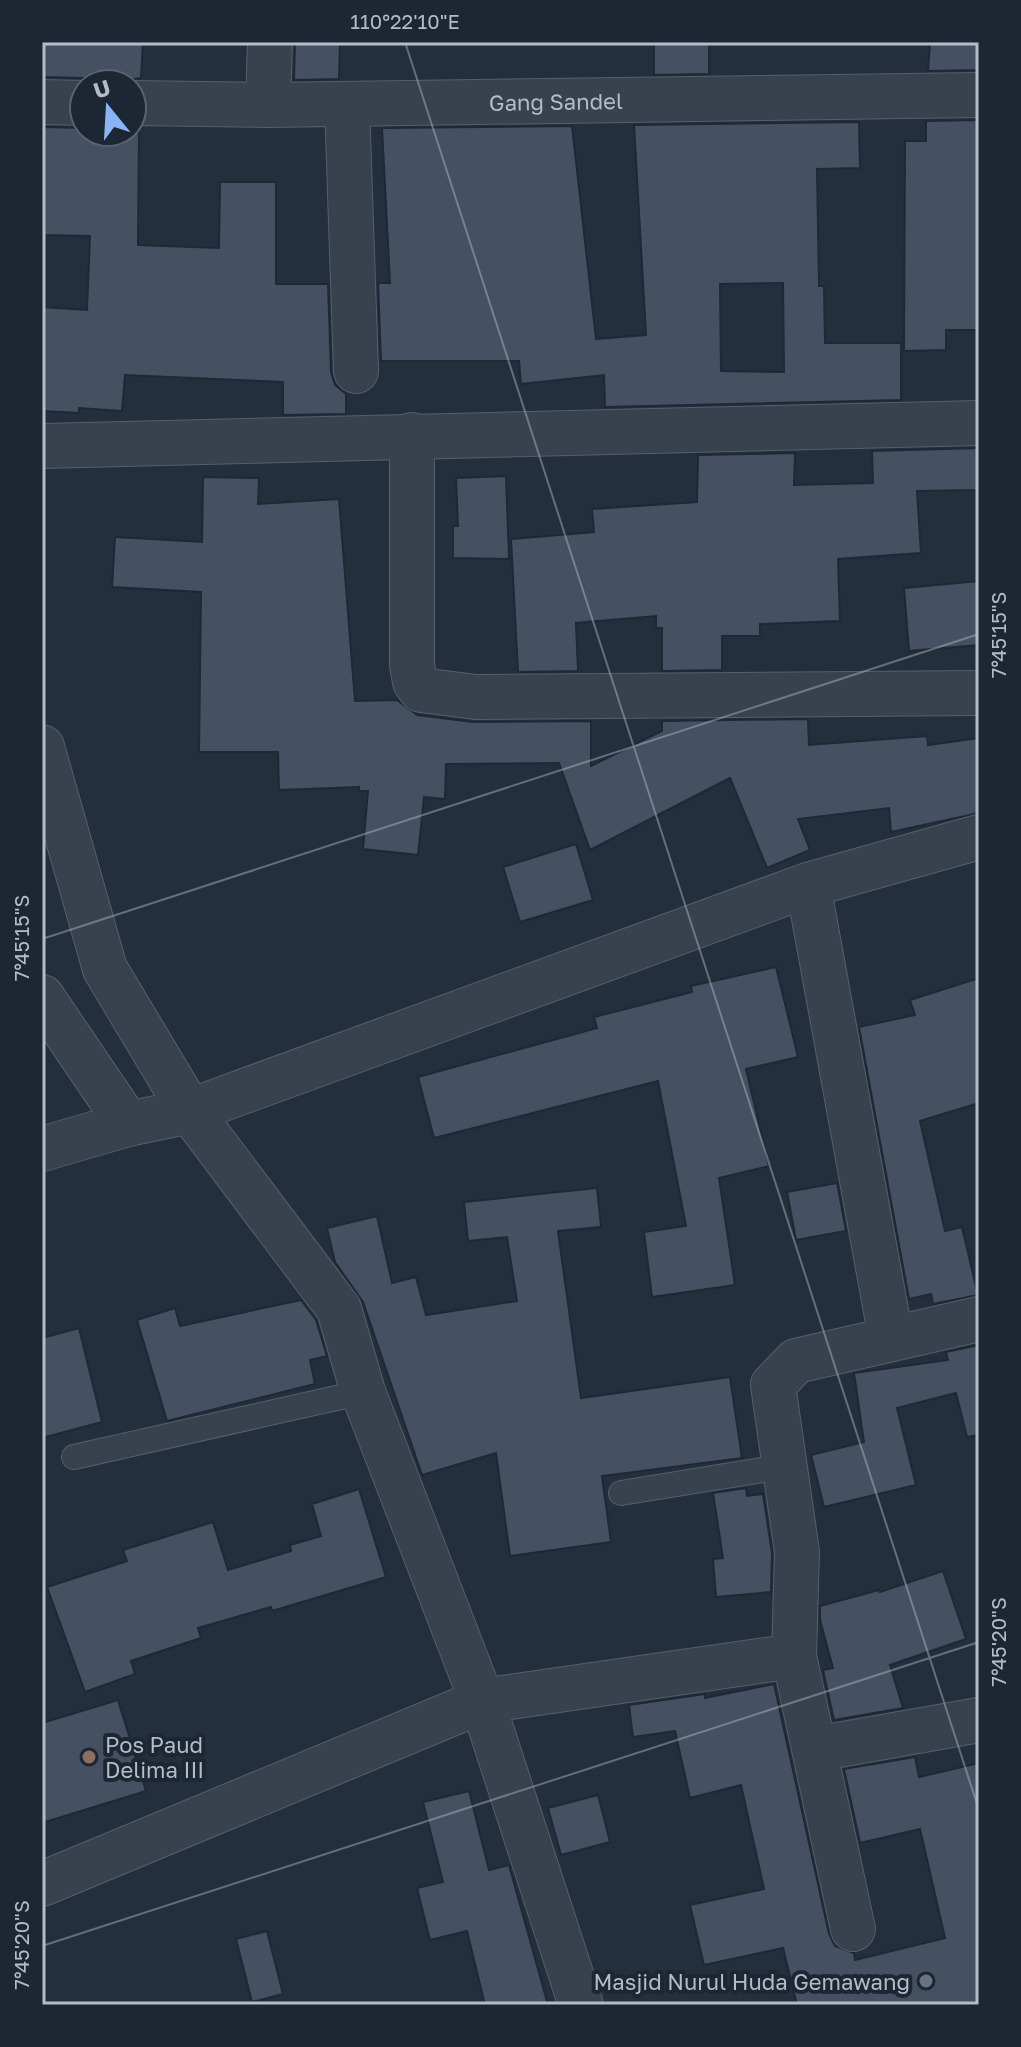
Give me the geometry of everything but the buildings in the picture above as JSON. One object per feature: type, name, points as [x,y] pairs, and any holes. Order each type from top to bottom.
[{"type":"street","points":[[268,105],[270,42]]},
{"type":"street","name":"Gang Sandel","points":[[148,103],[268,105],[979,95]]},
{"type":"street","points":[[42,102],[68,103]]},
{"type":"street","points":[[347,104],[356,371]]},
{"type":"street","points":[[42,446],[979,423]]},
{"type":"street","points":[[412,435],[412,665],[415,682],[421,690],[476,697],[580,693],[979,693]]},
{"type":"street","points":[[42,747],[105,969],[190,1111],[339,1309],[363,1392],[482,1701],[581,2005]]},
{"type":"street","points":[[42,1149],[128,1124],[190,1111],[808,885],[979,837]]},
{"type":"street","points":[[808,885],[891,1338]]},
{"type":"street","points":[[42,997],[128,1124]]},
{"type":"street","points":[[853,1929],[794,1656],[797,1552],[773,1385],[784,1370],[796,1361],[979,1319]]},
{"type":"street","points":[[42,1884],[482,1701],[794,1656]]},
{"type":"street","points":[[816,1749],[979,1720]]},
{"type":"lane","points":[[74,1457],[363,1392]]},
{"type":"lane","points":[[621,1493],[787,1466]]},
{"type":"place","name":"Pos Paud Delima III","points":[[89,1757]]},
{"type":"place","name":"Masjid Nurul Huda Gemawang","points":[[926,1981]]}]
